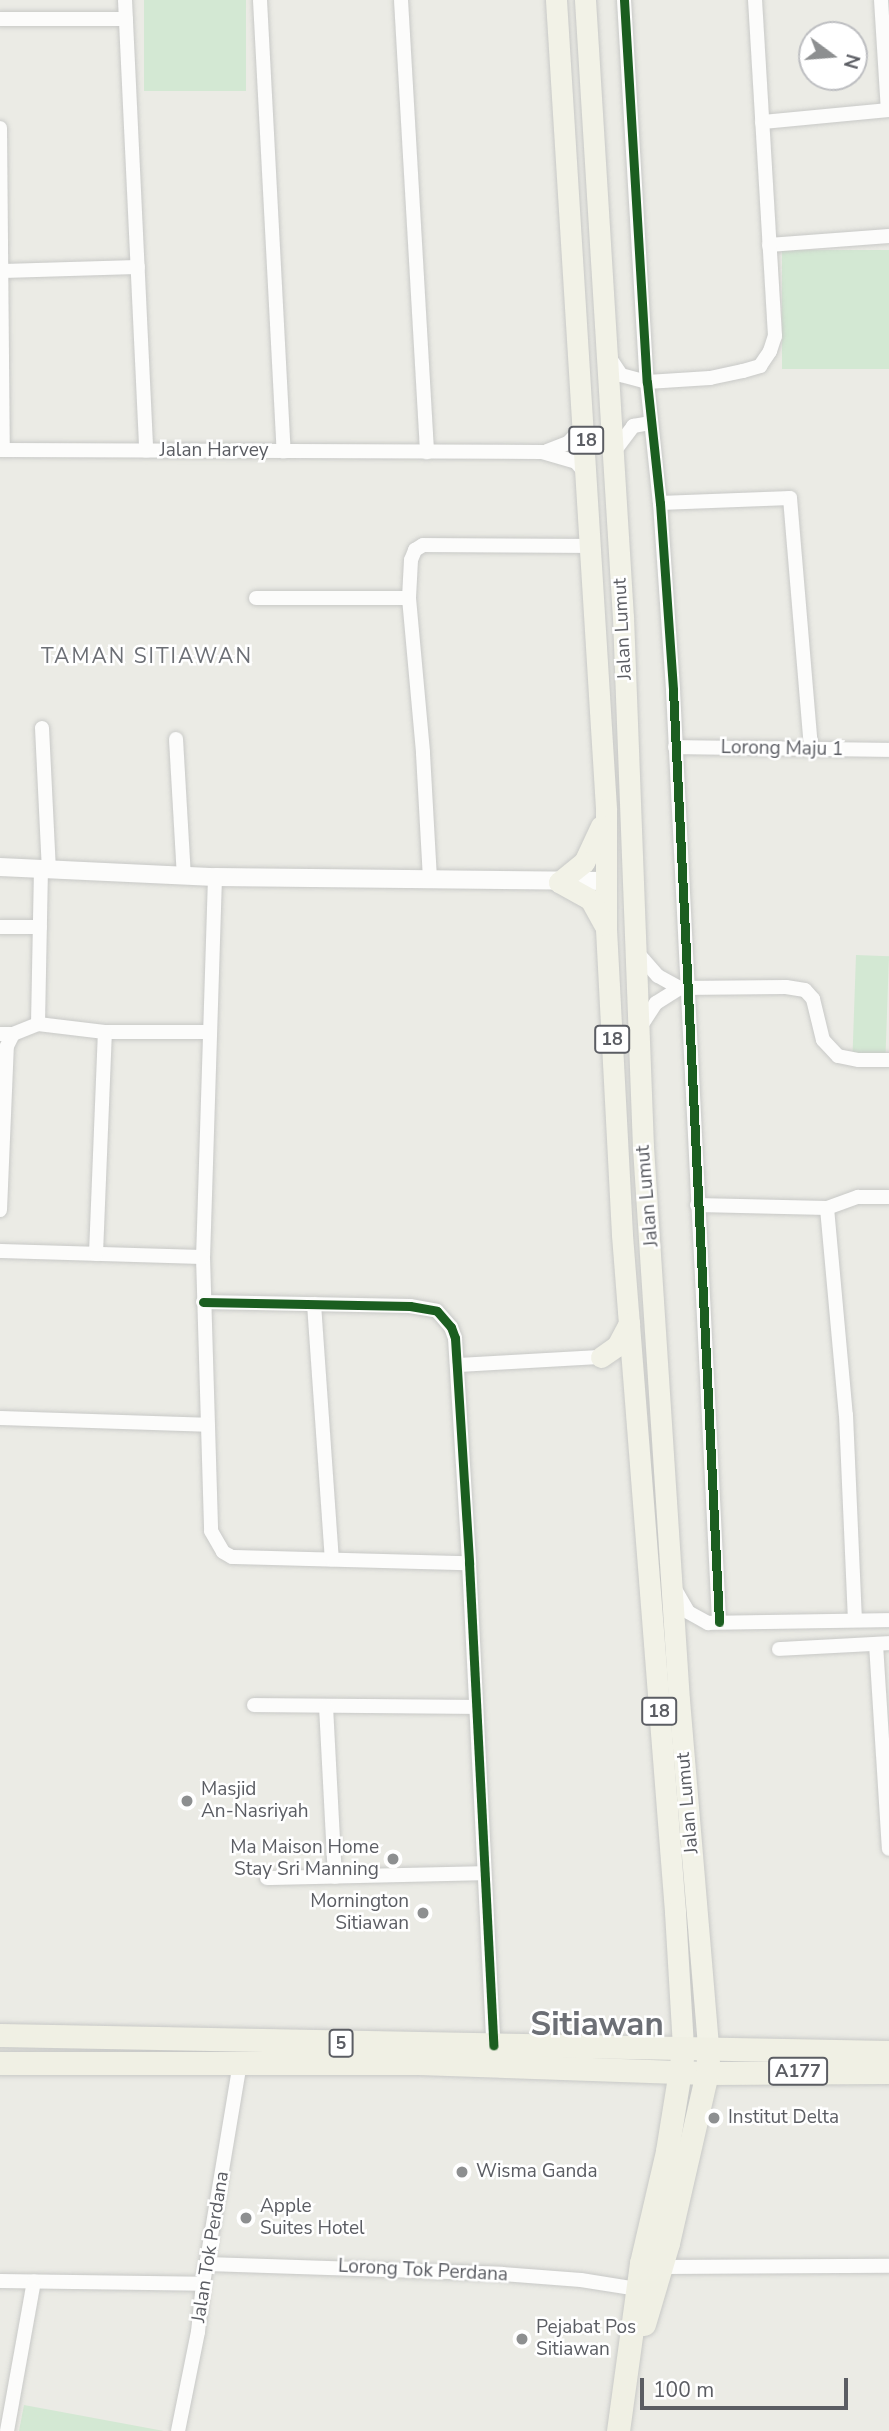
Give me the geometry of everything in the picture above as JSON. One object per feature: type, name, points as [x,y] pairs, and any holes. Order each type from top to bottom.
[{"type":"highway","name":"5","points":[[0,2035],[708,2048]]},
{"type":"highway","name":"Jalan Lumut","points":[[618,2431],[638,2289],[681,2072],[682,2048]]},
{"type":"highway","name":"Jalan Lumut","points":[[627,2381],[661,2267],[707,2073],[708,2048]]},
{"type":"highway","name":"A177","points":[[708,2048],[889,2052]]},
{"type":"highway","points":[[0,2053],[86,2062]]},
{"type":"highway","name":"5","points":[[0,2063],[419,2063],[707,2073]]},
{"type":"highway","name":"A177","points":[[707,2073],[889,2072]]},
{"type":"main road","name":"Jalan Lumut","points":[[556,0],[585,424],[606,809],[606,929],[622,1236],[682,2000],[682,2048]]},
{"type":"main road","name":"Jalan Lumut","points":[[585,0],[633,832],[641,1103],[708,2048]]},
{"type":"main road","points":[[606,809],[591,852],[584,862],[559,882],[590,899],[606,929]]},
{"type":"main road","points":[[633,832],[624,863],[606,881],[620,892],[636,926]]},
{"type":"main road","points":[[617,1150],[633,1144],[637,1137],[642,1121],[641,1103]]},
{"type":"main road","points":[[622,1236],[628,1206],[635,1197],[648,1193]]},
{"type":"main road","points":[[601,1357],[617,1346],[629,1323]]},
{"type":"main road","points":[[601,1357],[622,1365],[634,1380]]},
{"type":"street","points":[[125,0],[146,451]]},
{"type":"street","points":[[260,0],[284,451]]},
{"type":"street","points":[[401,0],[428,452]]},
{"type":"street","points":[[624,0],[647,382],[660,503],[675,747],[683,988],[719,1622]]},
{"type":"street","points":[[607,354],[621,375],[647,382],[710,378],[760,366],[775,336],[755,0]]},
{"type":"street","points":[[762,122],[889,110],[881,0]]},
{"type":"street","points":[[0,19],[126,19]]},
{"type":"street","points":[[0,128],[1,450]]},
{"type":"street","points":[[769,245],[889,236]]},
{"type":"street","points":[[2,271],[138,267]]},
{"type":"street","points":[[612,453],[633,426],[650,423]]},
{"type":"street","points":[[542,452],[559,449],[585,424]]},
{"type":"street","name":"Jalan Harvey","points":[[1,450],[542,452]]},
{"type":"street","points":[[542,452],[576,462],[588,477]]},
{"type":"street","points":[[660,503],[790,498],[811,749]]},
{"type":"street","points":[[430,879],[424,752],[409,598],[411,560],[415,550],[423,545],[591,546]]},
{"type":"street","points":[[256,597],[409,598]]},
{"type":"street","points":[[38,1024],[40,927],[45,868],[42,728]]},
{"type":"street","points":[[176,739],[184,876]]},
{"type":"street","name":"Lorong Maju 1","points":[[675,747],[889,750]]},
{"type":"street","points":[[0,867],[215,877],[606,881]]},
{"type":"street","points":[[215,877],[203,1257],[211,1531],[223,1552],[232,1557],[470,1563]]},
{"type":"street","points":[[0,927],[40,927]]},
{"type":"street","points":[[635,949],[658,976],[683,988],[754,986],[805,990],[813,999],[823,1040],[830,1050],[838,1056],[859,1060],[889,1060]]},
{"type":"street","points":[[638,1030],[656,1003],[683,988]]},
{"type":"street","points":[[0,1210],[6,1034],[38,1024],[104,1032],[209,1032]]},
{"type":"street","points":[[96,1254],[104,1032]]},
{"type":"street","points":[[697,1205],[827,1208],[858,1197],[889,1197]]},
{"type":"street","points":[[827,1208],[846,1415],[855,1620]]},
{"type":"street","points":[[0,1251],[203,1257]]},
{"type":"street","points":[[203,1302],[410,1306],[437,1311],[451,1327],[457,1365],[470,1563],[493,2045]]},
{"type":"street","points":[[314,1304],[332,1559]]},
{"type":"street","points":[[457,1365],[601,1357]]},
{"type":"street","points":[[0,1418],[207,1425]]},
{"type":"street","points":[[673,1583],[681,1604],[698,1620],[889,1620]]},
{"type":"street","points":[[779,1649],[883,1643],[889,1849]]},
{"type":"street","points":[[254,1705],[476,1707]]},
{"type":"street","points":[[326,1706],[335,1877]]},
{"type":"street","points":[[267,1878],[485,1873]]},
{"type":"street","name":"Jalan Tok Perdana","points":[[178,2431],[198,2332],[203,2284],[240,2063]]},
{"type":"street","name":"Lorong Tok Perdana","points":[[207,2263],[502,2274],[581,2280],[638,2289]]},
{"type":"street","points":[[661,2267],[889,2266]]},
{"type":"street","points":[[0,2281],[203,2284]]},
{"type":"street","points":[[5,2424],[34,2281]]},
{"type":"green space","points":[[144,0],[246,0],[246,91],[144,91]]},
{"type":"green space","points":[[782,250],[889,250],[889,369],[782,369]]},
{"type":"green space","points":[[856,955],[889,956],[885,1061],[852,1060]]},
{"type":"green space","points":[[24,2405],[164,2431],[19,2431]]},
{"type":"cycle path","points":[[624,0],[647,382],[660,503],[673,690],[719,1622]]},
{"type":"cycle path","points":[[203,1302],[410,1306],[437,1311],[451,1327],[455,1338],[469,1563],[493,2045]]},
{"type":"place","name":"Masjid An-Nasriyah","points":[[187,1801]]},
{"type":"place","name":"Ma Maison Home Stay Sri Manning","points":[[393,1859]]},
{"type":"place","name":"Mornington Sitiawan","points":[[423,1913]]},
{"type":"place","name":"Institut Delta","points":[[714,2118]]},
{"type":"place","name":"Wisma Ganda","points":[[462,2172]]},
{"type":"place","name":"Apple Suites Hotel","points":[[246,2218]]},
{"type":"place","name":"Pejabat Pos Sitiawan","points":[[522,2339]]},
{"type":"district","name":"TAMAN SITIAWAN","points":[[147,656]]},
{"type":"district","name":"Sitiawan","points":[[597,2025]]}]
